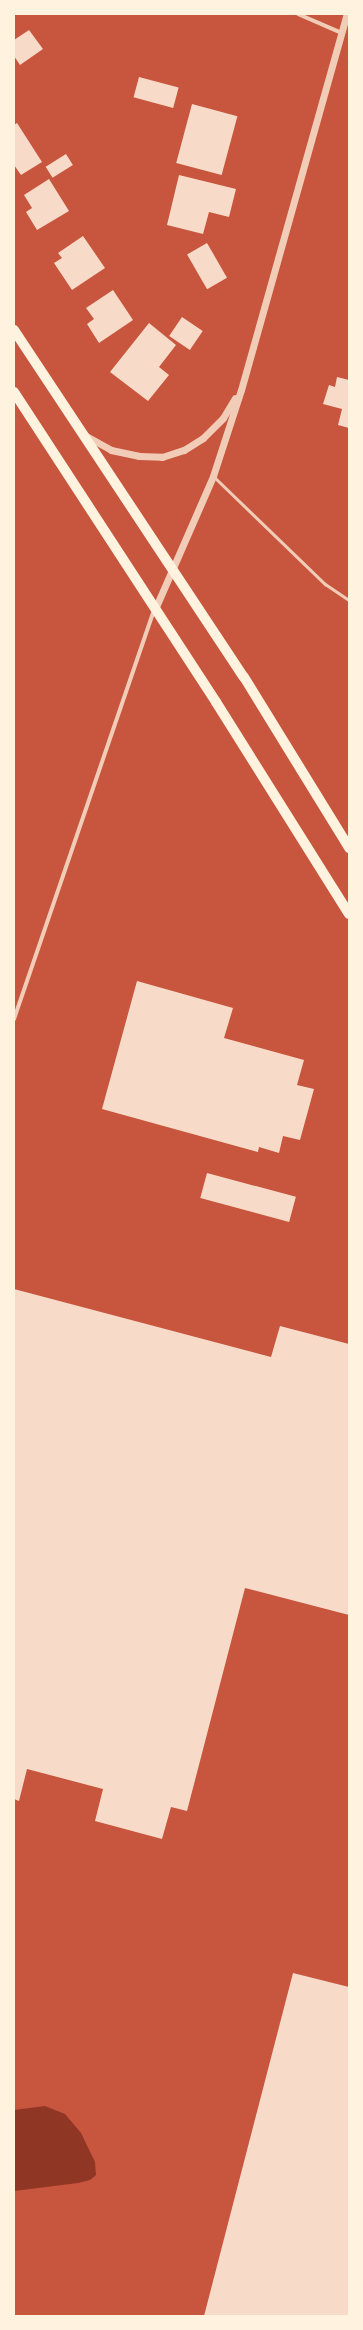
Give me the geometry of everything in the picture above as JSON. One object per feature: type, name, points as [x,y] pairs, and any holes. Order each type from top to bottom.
[{"type":"main road","points":[[14,330],[80,434],[244,677],[349,848]]},
{"type":"main road","points":[[14,392],[155,609],[349,914]]},
{"type":"street","points":[[298,14],[342,32]]},
{"type":"street","points":[[14,1019],[155,609],[213,476],[241,390],[348,14]]},
{"type":"street","points":[[80,434],[111,450],[139,456],[162,456],[184,450],[203,438],[223,418],[241,390]]},
{"type":"lane","points":[[213,476],[325,584],[349,600]]},
{"type":"shaded area","points":[[45,2106],[65,2114],[81,2133],[95,2162],[96,2175],[90,2180],[78,2183],[14,2191],[14,2110]]},
{"type":"building","points":[[29,30],[43,49],[20,65],[14,56],[14,40]]},
{"type":"building","points":[[139,77],[179,88],[173,108],[134,97]]},
{"type":"building","points":[[192,104],[237,116],[222,175],[176,163]]},
{"type":"building","points":[[17,123],[42,162],[21,175],[14,165],[14,125]]},
{"type":"building","points":[[66,154],[73,165],[53,178],[46,167]]},
{"type":"building","points":[[179,175],[236,189],[229,217],[209,212],[203,234],[167,225]]},
{"type":"building","points":[[49,179],[69,211],[37,230],[26,212],[32,208],[24,195]]},
{"type":"building","points":[[83,236],[105,268],[72,290],[54,263],[62,258],[58,253]]},
{"type":"building","points":[[207,243],[227,278],[207,289],[187,254]]},
{"type":"building","points":[[113,290],[133,320],[99,343],[87,324],[94,319],[86,308]]},
{"type":"building","points":[[182,317],[203,331],[190,350],[169,336]]},
{"type":"building","points":[[149,323],[176,345],[159,367],[169,375],[148,401],[110,372]]},
{"type":"building","points":[[337,377],[349,380],[349,428],[338,425],[342,409],[323,404],[329,385],[335,387]]},
{"type":"building","points":[[137,981],[233,1008],[224,1038],[304,1060],[297,1085],[314,1089],[300,1140],[283,1136],[279,1153],[259,1147],[258,1152],[102,1109]]},
{"type":"building","points":[[207,1173],[296,1197],[289,1222],[200,1198]]},
{"type":"building","points":[[14,1289],[271,1357],[280,1326],[349,1344],[349,1615],[245,1588],[187,1811],[171,1807],[162,1839],[95,1821],[103,1789],[27,1769],[19,1801],[14,1799]]},
{"type":"building","points":[[293,1973],[349,1987],[349,2316],[204,2316]]}]
